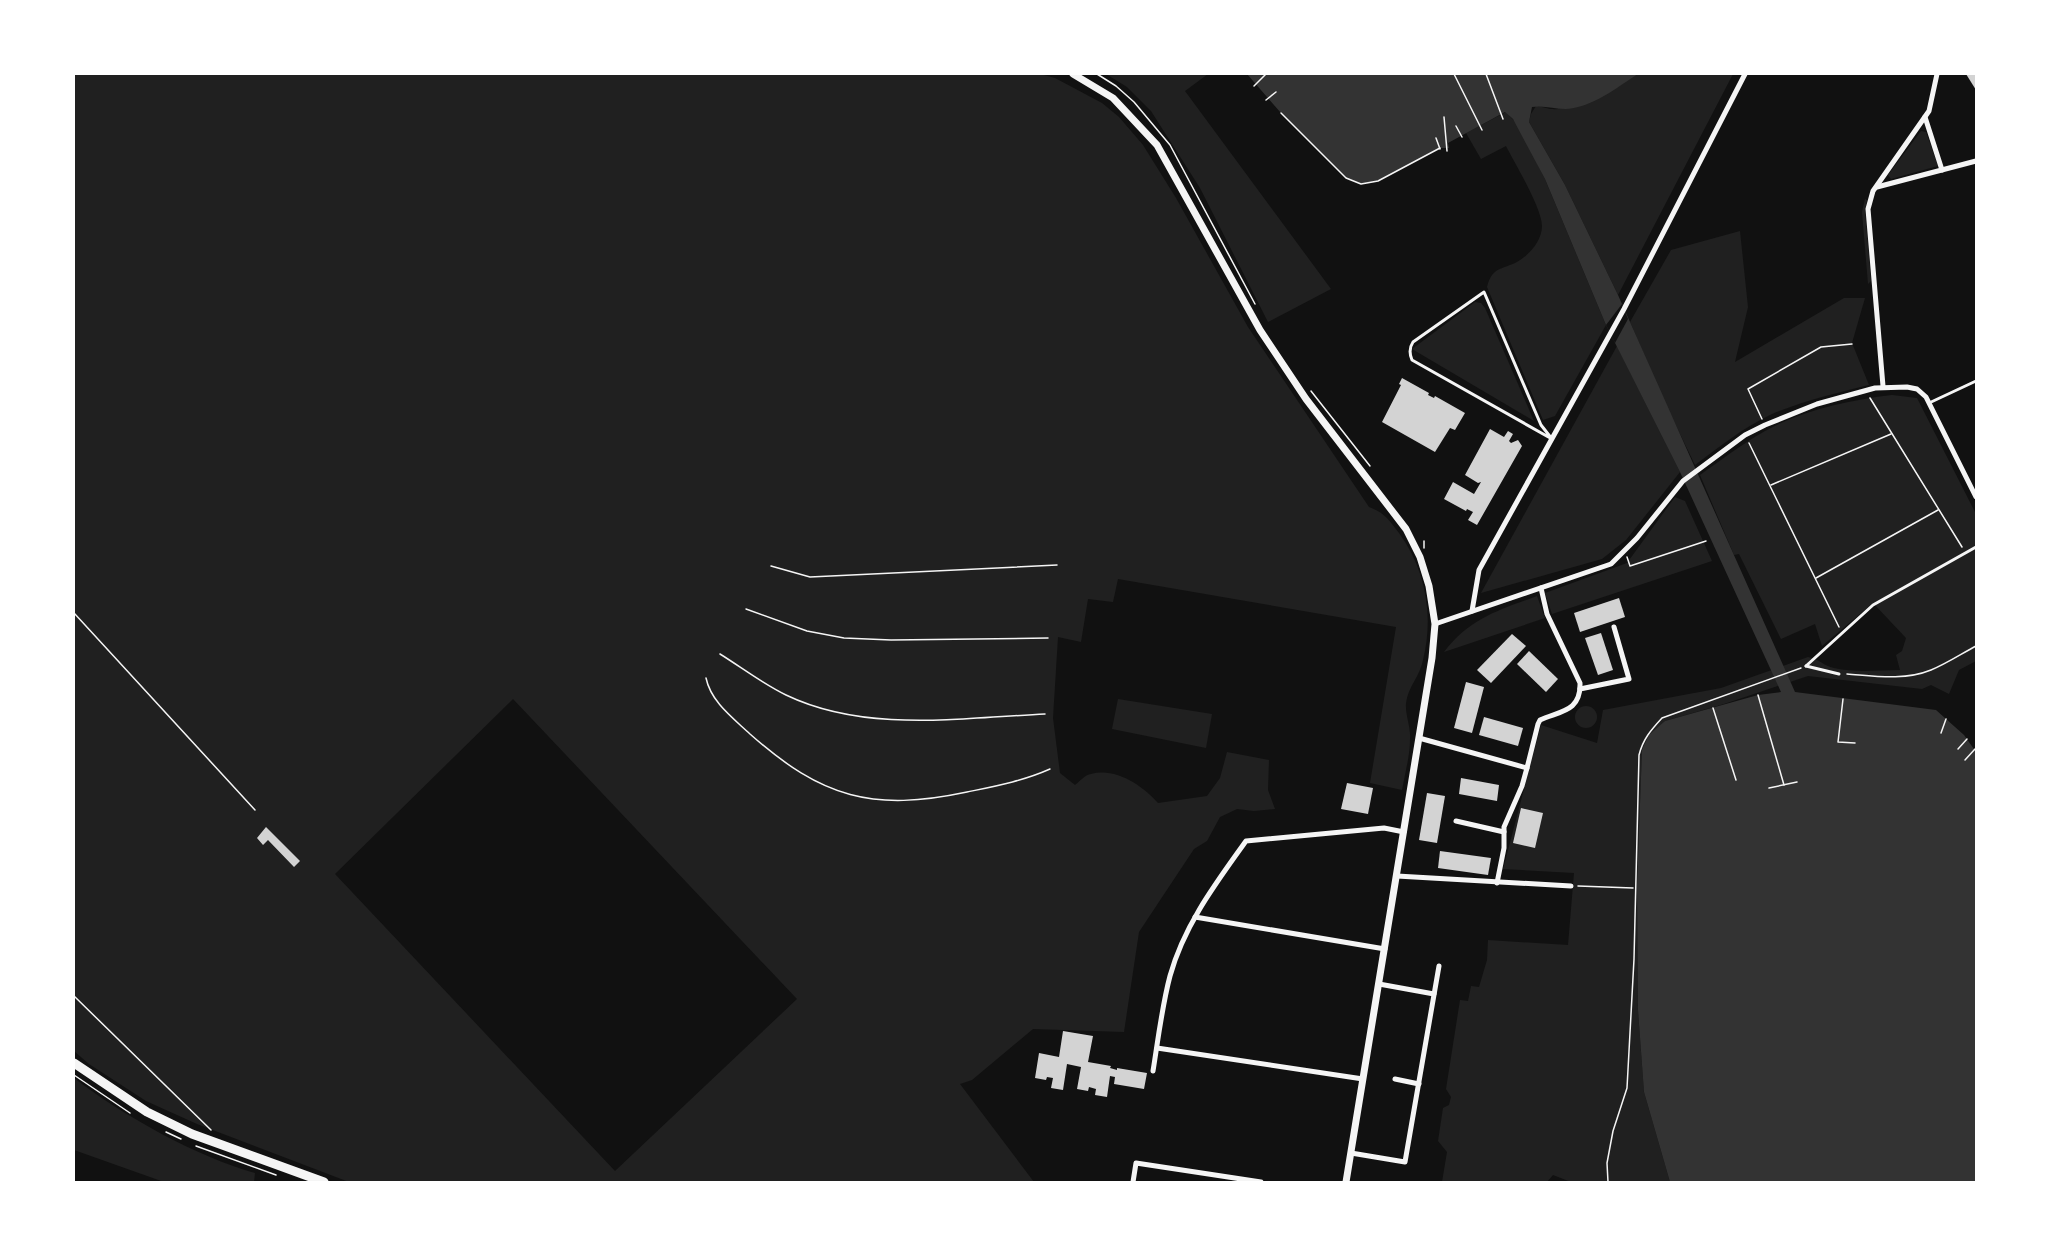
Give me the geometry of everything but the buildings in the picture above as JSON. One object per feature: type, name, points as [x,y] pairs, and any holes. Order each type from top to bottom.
[{"type":"main road","points":[[74,1063],[147,1112],[192,1134],[324,1182]]},
{"type":"street","points":[[1073,74],[1113,98],[1157,146],[1261,332],[1306,399],[1406,529],[1420,556],[1429,586],[1435,624],[1432,658],[1346,1182]]},
{"type":"street","points":[[1472,611],[1479,570],[1624,309],[1745,74]]},
{"type":"street","points":[[1883,386],[1868,209],[1873,191],[1929,111],[1937,74]]},
{"type":"street","points":[[1925,117],[1942,170]]},
{"type":"street","points":[[1876,187],[1977,161]]},
{"type":"street","points":[[1435,624],[1611,564],[1625,551],[1683,481],[1745,435],[1765,424],[1817,404],[1883,386],[1917,389],[1926,397],[1977,497]]},
{"type":"street","points":[[1497,883],[1504,848],[1506,821],[1522,786],[1538,724],[1570,708],[1578,698],[1580,689],[1548,614],[1541,588]]},
{"type":"street","points":[[1580,689],[1629,679],[1614,627]]},
{"type":"street","points":[[1419,738],[1527,768]]},
{"type":"street","points":[[1456,821],[1504,832]]},
{"type":"street","points":[[1153,1071],[1170,976],[1182,944],[1195,916],[1214,885],[1246,841],[1384,828],[1404,832]]},
{"type":"street","points":[[1397,876],[1571,886]]},
{"type":"street","points":[[1195,916],[1385,949]]},
{"type":"street","points":[[1351,1153],[1405,1162],[1439,966]]},
{"type":"street","points":[[1379,984],[1434,994]]},
{"type":"street","points":[[1157,1048],[1363,1079]]},
{"type":"street","points":[[1395,1079],[1419,1084]]},
{"type":"street","points":[[1133,1182],[1136,1162],[1261,1182]]},
{"type":"lane","points":[[1484,291],[1541,425],[1552,439],[1412,360],[1410,349],[1413,342],[1484,291]]},
{"type":"lane","points":[[1929,403],[1977,381]]},
{"type":"lane","points":[[1806,666],[1873,605],[1977,547]]},
{"type":"lane","points":[[1806,666],[1839,674]]},
{"type":"path","points":[[1097,74],[1116,86],[1134,102],[1170,145],[1257,306]]},
{"type":"path","points":[[1254,86],[1266,74]]},
{"type":"path","points":[[1454,74],[1482,130]]},
{"type":"path","points":[[1486,74],[1503,119]]},
{"type":"path","points":[[1266,100],[1276,92]]},
{"type":"path","points":[[1281,113],[1346,178],[1361,184],[1378,181],[1440,148],[1436,138]]},
{"type":"path","points":[[1444,117],[1447,151]]},
{"type":"path","points":[[1456,126],[1461,137]]},
{"type":"path","points":[[1765,424],[1748,389],[1821,347],[1852,344]]},
{"type":"path","points":[[1308,387],[1370,466]]},
{"type":"path","points":[[1867,390],[1965,553]]},
{"type":"path","points":[[1770,485],[1892,434]]},
{"type":"path","points":[[1749,442],[1842,633]]},
{"type":"path","points":[[1815,579],[1939,510]]},
{"type":"path","points":[[1625,551],[1630,566],[1706,541]]},
{"type":"path","points":[[771,566],[810,577],[1058,565]]},
{"type":"path","points":[[746,609],[807,631],[844,638],[891,640],[1048,638]]},
{"type":"path","points":[[74,613],[255,810]]},
{"type":"path","points":[[1839,674],[1889,678],[1910,676],[1931,670],[1977,646]]},
{"type":"path","points":[[720,654],[785,695],[817,707],[850,714],[893,720],[933,720],[1045,714]]},
{"type":"path","points":[[1608,1182],[1607,1163],[1612,1131],[1627,1088],[1634,959],[1639,755],[1647,734],[1662,718],[1806,666]]},
{"type":"path","points":[[706,678],[708,689],[730,716],[781,760],[810,779],[862,798],[902,802],[946,797],[1024,780],[1050,769]]},
{"type":"path","points":[[1758,694],[1784,785]]},
{"type":"path","points":[[1843,699],[1838,742],[1855,743]]},
{"type":"path","points":[[1713,708],[1736,780]]},
{"type":"path","points":[[1941,733],[1946,719]]},
{"type":"path","points":[[1958,749],[1967,739]]},
{"type":"path","points":[[1965,760],[1975,749]]},
{"type":"path","points":[[1769,788],[1797,782]]},
{"type":"path","points":[[1571,886],[1634,888]]},
{"type":"path","points":[[74,996],[211,1130]]},
{"type":"shaded area","points":[[74,74],[1040,74],[1055,78],[1102,103],[1119,117],[1143,145],[1176,198],[1248,327],[1369,507],[1383,514],[1389,521],[1416,562],[1425,594],[1428,627],[1421,666],[1406,703],[1410,745],[1402,790],[1370,783],[1396,627],[1118,579],[1113,602],[1088,599],[1081,642],[1058,637],[1053,718],[1060,773],[1075,785],[1089,775],[1110,773],[1145,790],[1158,803],[1207,796],[1220,778],[1227,752],[1269,760],[1268,790],[1275,809],[1254,811],[1237,809],[1220,817],[1207,841],[1194,849],[1139,932],[1124,1032],[1033,1029],[972,1080],[960,1084],[1034,1182],[349,1182],[197,1124],[146,1101],[89,1064],[74,1051]],"holes":[[[513,699],[797,999],[615,1171],[335,874]]]},
{"type":"shaded area","points":[[1106,74],[1208,74],[1185,91],[1331,289],[1268,322],[1200,188],[1151,111],[1127,87]]},
{"type":"shaded area","points":[[1247,74],[1638,74],[1586,105],[1566,109],[1532,107],[1529,122],[1565,185],[1618,295],[1795,692],[1936,710],[1964,735],[1976,752],[1976,1182],[1670,1182],[1644,1092],[1638,1010],[1637,885],[1642,750],[1649,735],[1665,721],[1758,695],[1781,692],[1680,472],[1606,325],[1545,179],[1513,119],[1505,112],[1448,143],[1449,148],[1440,148],[1378,181],[1361,184],[1346,178],[1281,113]]},
{"type":"shaded area","points":[[1638,74],[1733,74],[1618,295],[1565,185],[1529,122],[1536,106],[1550,109],[1574,107],[1596,99]]},
{"type":"shaded area","points":[[1506,112],[1518,125],[1545,179],[1606,325],[1555,416],[1543,420],[1487,287],[1494,272],[1517,262],[1534,247],[1540,237],[1541,218],[1506,146],[1481,159],[1466,133]]},
{"type":"shaded area","points":[[1921,131],[1926,132],[1938,166],[1891,179],[1888,175]]},
{"type":"shaded area","points":[[1865,199],[1867,200],[1865,211],[1871,281],[1868,284],[1862,212]]},
{"type":"shaded area","points":[[1740,231],[1748,307],[1735,362],[1844,298],[1865,298],[1852,343],[1869,385],[1808,401],[1772,414],[1742,431],[1695,465],[1630,322],[1671,250]]},
{"type":"shaded area","points":[[1475,302],[1481,303],[1485,308],[1534,421],[1412,349]]},
{"type":"shaded area","points":[[1617,346],[1680,472],[1626,540],[1602,559],[1481,593]]},
{"type":"shaded area","points":[[1892,395],[1917,398],[1976,514],[1976,661],[1959,670],[1949,694],[1931,685],[1922,689],[1808,676],[1665,721],[1642,750],[1637,885],[1638,1010],[1644,1092],[1670,1182],[1571,1182],[1553,1175],[1547,1182],[1442,1182],[1447,1152],[1438,1141],[1443,1108],[1449,1105],[1451,1097],[1446,1089],[1460,1000],[1468,1001],[1471,986],[1479,987],[1487,960],[1488,940],[1568,945],[1574,873],[1503,869],[1541,725],[1597,743],[1603,710],[1721,688],[1808,657],[1842,670],[1900,670],[1896,655],[1902,651],[1906,638],[1873,603],[1822,646],[1815,624],[1781,639],[1739,554],[1734,555],[1700,475],[1756,436],[1795,417],[1843,403]]},
{"type":"shaded area","points":[[1675,497],[1685,501],[1712,561],[1552,614],[1545,593],[1627,563]]},
{"type":"shaded area","points":[[1537,596],[1545,618],[1444,652],[1454,640],[1475,623],[1498,611]]},
{"type":"shaded area","points":[[1118,699],[1212,714],[1206,748],[1112,729]]},
{"type":"shaded area","points":[[1586,706],[1594,709],[1597,717],[1594,725],[1586,728],[1578,725],[1575,717],[1578,709]]},
{"type":"shaded area","points":[[74,1078],[114,1106],[185,1146],[255,1173],[254,1182],[164,1182],[74,1150]]},
{"type":"pier","points":[[1622,304],[1628,319],[1615,343],[1606,325]]}]
